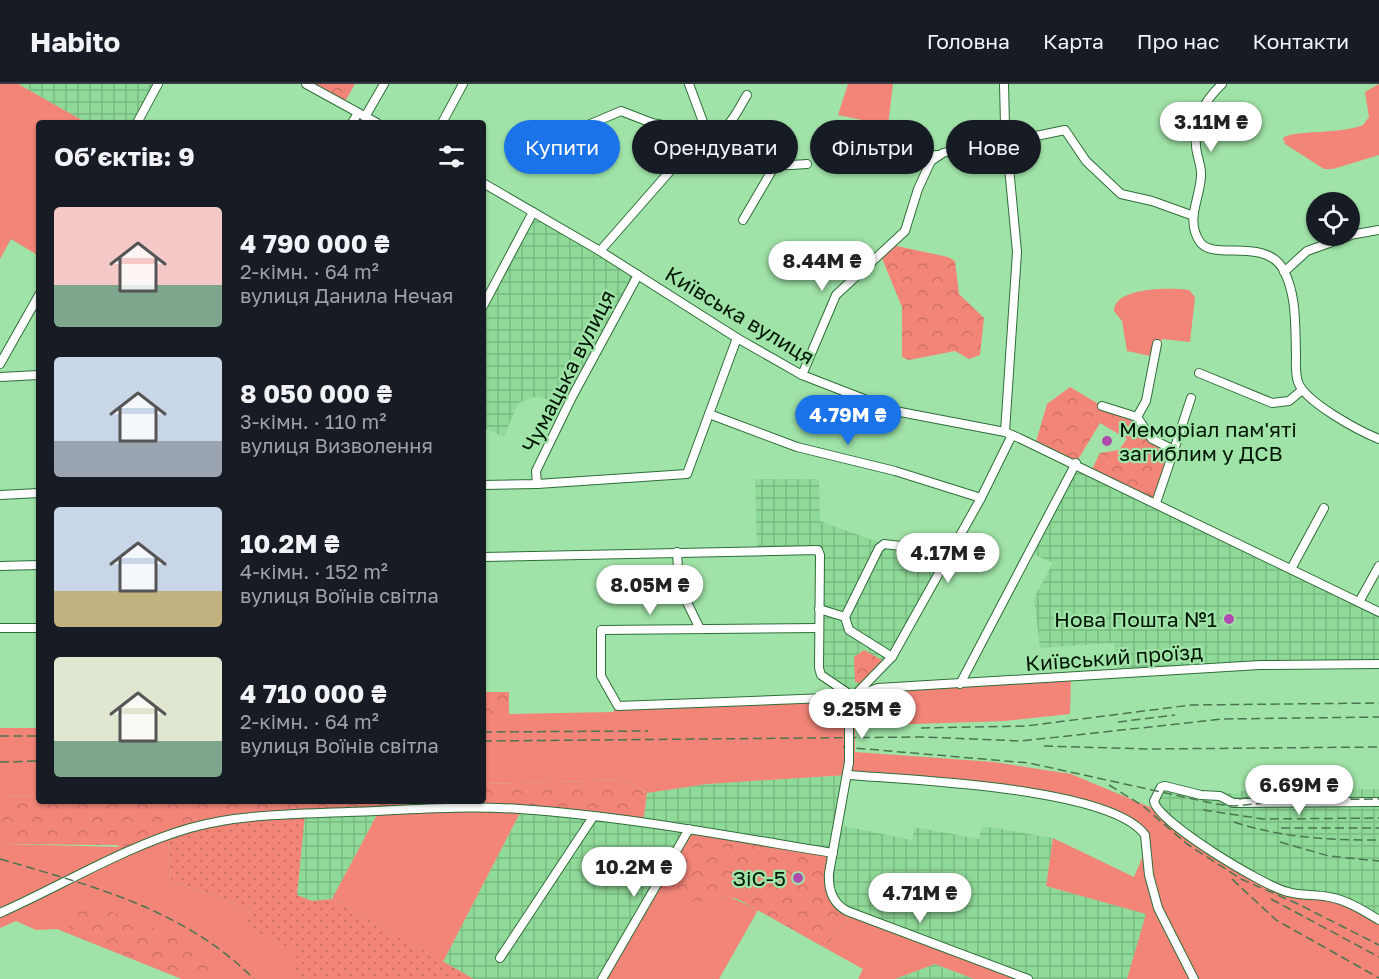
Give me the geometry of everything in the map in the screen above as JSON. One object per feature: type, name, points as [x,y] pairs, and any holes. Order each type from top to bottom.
[{"type":"street","points":[[139,120],[158,84]]},
{"type":"street","points":[[306,84],[370,120]]},
{"type":"street","points":[[355,120],[384,84]]},
{"type":"street","points":[[444,120],[463,84]]},
{"type":"street","points":[[689,84],[700,120]]},
{"type":"street","points":[[1004,84],[1006,120]]},
{"type":"street","points":[[1222,84],[1208,97],[1199,118],[1195,143],[1201,173],[1191,215],[1199,240],[1205,247],[1263,253],[1273,258],[1284,272],[1292,292],[1296,374],[1302,390],[1354,426],[1379,439]]},
{"type":"street","points":[[731,120],[747,95]]},
{"type":"street","points":[[598,120],[624,111],[645,120]]},
{"type":"street","points":[[1041,135],[1065,130],[1086,161],[1121,194],[1152,201],[1191,215]]},
{"type":"street","points":[[934,155],[946,153]]},
{"type":"street","points":[[802,375],[832,300],[903,234],[925,171],[938,155]]},
{"type":"street","points":[[798,165],[807,164]]},
{"type":"street","points":[[600,251],[667,174]]},
{"type":"street","points":[[743,220],[769,174]]},
{"type":"street","points":[[1010,174],[1017,252],[1009,434],[981,498],[892,657],[853,697],[849,718],[848,775],[829,885],[835,901],[842,908],[1028,979]]},
{"type":"street","name":"Київська вулиця","points":[[486,185],[600,251],[737,338],[802,375],[901,412],[1009,434],[1076,464],[1379,612]]},
{"type":"street","points":[[486,300],[533,212]]},
{"type":"street","points":[[1360,233],[1379,230]]},
{"type":"street","points":[[1284,272],[1307,251],[1320,246]]},
{"type":"street","name":"Чумацька вулиця","points":[[537,484],[536,471],[572,397],[638,275]]},
{"type":"street","points":[[0,364],[36,300]]},
{"type":"street","points":[[486,485],[684,475],[689,470],[737,338]]},
{"type":"street","points":[[1137,417],[1146,401],[1157,344]]},
{"type":"street","points":[[1199,373],[1272,403],[1289,401],[1302,390]]},
{"type":"street","points":[[0,376],[36,375]]},
{"type":"street","points":[[1156,503],[1191,398]]},
{"type":"street","points":[[1102,406],[1137,417],[1151,438],[1174,450]]},
{"type":"street","points":[[709,414],[796,447],[895,471],[981,498]]},
{"type":"street","points":[[960,684],[1076,464]]},
{"type":"street","points":[[0,495],[36,493]]},
{"type":"street","points":[[1291,569],[1324,508]]},
{"type":"street","points":[[892,657],[849,630],[845,617],[879,548],[884,544],[951,552]]},
{"type":"street","points":[[486,557],[818,550],[820,555],[818,628],[821,675],[853,697]]},
{"type":"street","points":[[677,552],[679,586],[700,628],[818,628]]},
{"type":"street","points":[[0,566],[36,565]]},
{"type":"street","points":[[1359,602],[1379,566]]},
{"type":"street","points":[[819,609],[845,617]]},
{"type":"street","points":[[0,628],[36,628]]},
{"type":"street","name":"Київський проїзд","points":[[700,628],[601,630],[601,676],[618,706],[853,697],[878,688],[1260,665],[1379,664]]},
{"type":"street","points":[[848,775],[1012,789],[1055,796],[1084,804],[1131,822],[1142,831],[1148,846],[1149,875],[1158,908],[1194,979]]},
{"type":"street","points":[[1379,802],[1233,803],[1220,796],[1201,795],[1166,786],[1161,787],[1154,801],[1157,810],[1189,837],[1265,884],[1288,892],[1338,899],[1379,920]]},
{"type":"street","points":[[0,912],[176,832],[206,824],[298,814],[454,808],[522,809],[689,830],[833,853]]},
{"type":"street","points":[[500,958],[593,817]]},
{"type":"street","points":[[602,979],[689,830]]},
{"type":"shaded area","points":[[18,84],[158,84],[139,120],[82,120]]},
{"type":"shaded area","points":[[533,212],[638,275],[567,408],[538,396],[518,403],[504,437],[486,429],[486,300]]},
{"type":"shaded area","points":[[1076,463],[1379,614],[1379,663],[1117,675],[1114,643],[1040,648],[1034,598],[1053,563],[1029,552]]},
{"type":"shaded area","points":[[755,479],[819,479],[820,521],[884,544],[951,552],[892,657],[853,697],[821,675],[820,554],[757,550]]},
{"type":"shaded area","points":[[848,775],[839,825],[912,840],[915,827],[979,839],[982,826],[1053,838],[1046,886],[1147,914],[1127,979],[1027,979],[838,905],[829,873],[602,979],[474,979],[443,962],[522,809],[643,823],[647,793],[707,784]]},
{"type":"shaded area","points":[[1161,787],[1240,794],[1241,791],[1379,789],[1379,920],[1288,893],[1189,837],[1154,804]]},
{"type":"shaded area","points":[[379,811],[332,899],[312,901],[297,895],[305,814]]},
{"type":"shaded area","points":[[935,964],[974,979],[895,979]]},
{"type":"green space","points":[[0,84],[18,84],[82,120],[36,120],[36,254],[11,239],[0,259]]},
{"type":"green space","points":[[306,84],[355,84],[343,105]]},
{"type":"green space","points":[[848,84],[893,84],[889,120],[862,120],[838,115]]},
{"type":"green space","points":[[1379,84],[1379,155],[1333,169],[1324,169],[1285,144],[1283,138],[1288,136],[1344,130],[1363,125],[1369,117],[1365,92]]},
{"type":"green space","points":[[892,245],[948,257],[955,261],[959,294],[984,318],[980,355],[969,359],[955,351],[909,360],[902,357],[902,307],[881,256]]},
{"type":"green space","points":[[1145,290],[1189,290],[1195,297],[1190,342],[1162,339],[1155,357],[1127,351],[1122,321],[1114,311],[1116,303],[1123,297]]},
{"type":"green space","points":[[1070,387],[1102,406],[1137,417],[1150,437],[1174,450],[1156,503],[1091,471],[1100,453],[1119,450],[1127,439],[1100,423],[1076,463],[1035,445],[1047,404]]},
{"type":"green space","points":[[864,650],[887,663],[864,684],[855,682],[854,657]]},
{"type":"green space","points":[[1071,678],[1070,714],[1005,721],[855,726],[855,752],[994,762],[1071,774],[1157,810],[1265,884],[1331,897],[1379,920],[1379,979],[1127,979],[1146,914],[1046,886],[1053,838],[1134,877],[1147,846],[1138,828],[1055,796],[848,775],[707,784],[647,793],[624,780],[486,784],[486,725],[509,714],[613,712],[618,706],[853,697],[864,691]]},
{"type":"green space","points":[[486,692],[509,692],[509,714],[486,726]]},
{"type":"green space","points":[[0,728],[36,728],[36,795],[0,796]]},
{"type":"green space","points":[[624,780],[647,793],[643,824],[502,808],[229,821],[128,852],[117,845],[0,844],[0,796],[36,795],[36,804],[486,804],[486,784]]},
{"type":"green space","points":[[522,809],[443,962],[332,899],[379,811]]},
{"type":"green space","points":[[305,814],[297,895],[312,901],[332,899],[474,979],[306,979],[290,970],[299,952],[243,926],[250,909],[171,881],[168,836],[191,828]]},
{"type":"green space","points":[[689,829],[833,853],[830,891],[852,913],[825,948],[738,899],[727,897],[696,902],[675,896],[657,884]]},
{"type":"green space","points":[[168,836],[171,881],[250,909],[244,926],[300,952],[291,970],[306,979],[182,979],[57,929],[36,930],[16,921],[0,928],[0,844],[124,847]]},
{"type":"green space","points":[[657,884],[691,901],[730,897],[758,910],[719,979],[602,979]]},
{"type":"green space","points":[[88,907],[131,918],[196,947],[217,966],[226,979],[182,979],[66,932],[73,916]]},
{"type":"green space","points":[[852,913],[1027,979],[974,979],[935,964],[895,979],[858,979],[863,969],[825,948]]},
{"type":"railway","points":[[921,728],[1026,726],[1191,705],[1379,703]]},
{"type":"railway","points":[[1118,722],[1175,715]]},
{"type":"railway","points":[[486,741],[924,737],[1021,741],[1223,719],[1379,717]]},
{"type":"railway","points":[[486,732],[648,731]]},
{"type":"railway","points":[[0,736],[36,736]]},
{"type":"railway","points":[[1044,746],[1148,749],[1379,747]]},
{"type":"railway","points":[[843,747],[1029,763],[1234,806],[1297,800],[1379,799]]},
{"type":"railway","points":[[0,762],[36,761]]},
{"type":"railway","points":[[1109,785],[1143,806],[1187,844],[1241,879],[1298,904],[1379,945]]},
{"type":"railway","points":[[1239,799],[1301,791]]},
{"type":"railway","points":[[1203,810],[1263,819],[1379,818]]},
{"type":"railway","points":[[1234,822],[1270,832],[1306,837],[1379,840]]},
{"type":"railway","points":[[1281,828],[1379,828]]},
{"type":"railway","points":[[1280,842],[1329,856],[1379,861]]},
{"type":"railway","points":[[0,859],[102,890],[167,917],[227,955],[254,979]]},
{"type":"railway","points":[[1232,879],[1276,920],[1379,978]]},
{"type":"railway","points":[[1271,899],[1379,957]]},
{"type":"place","name":"Меморіал пам'яті загиблим у ДСВ","points":[[1107,441]]},
{"type":"place","name":"Нова Пошта №1","points":[[1229,619]]},
{"type":"place","name":"ЗіС-5","points":[[798,878]]}]
